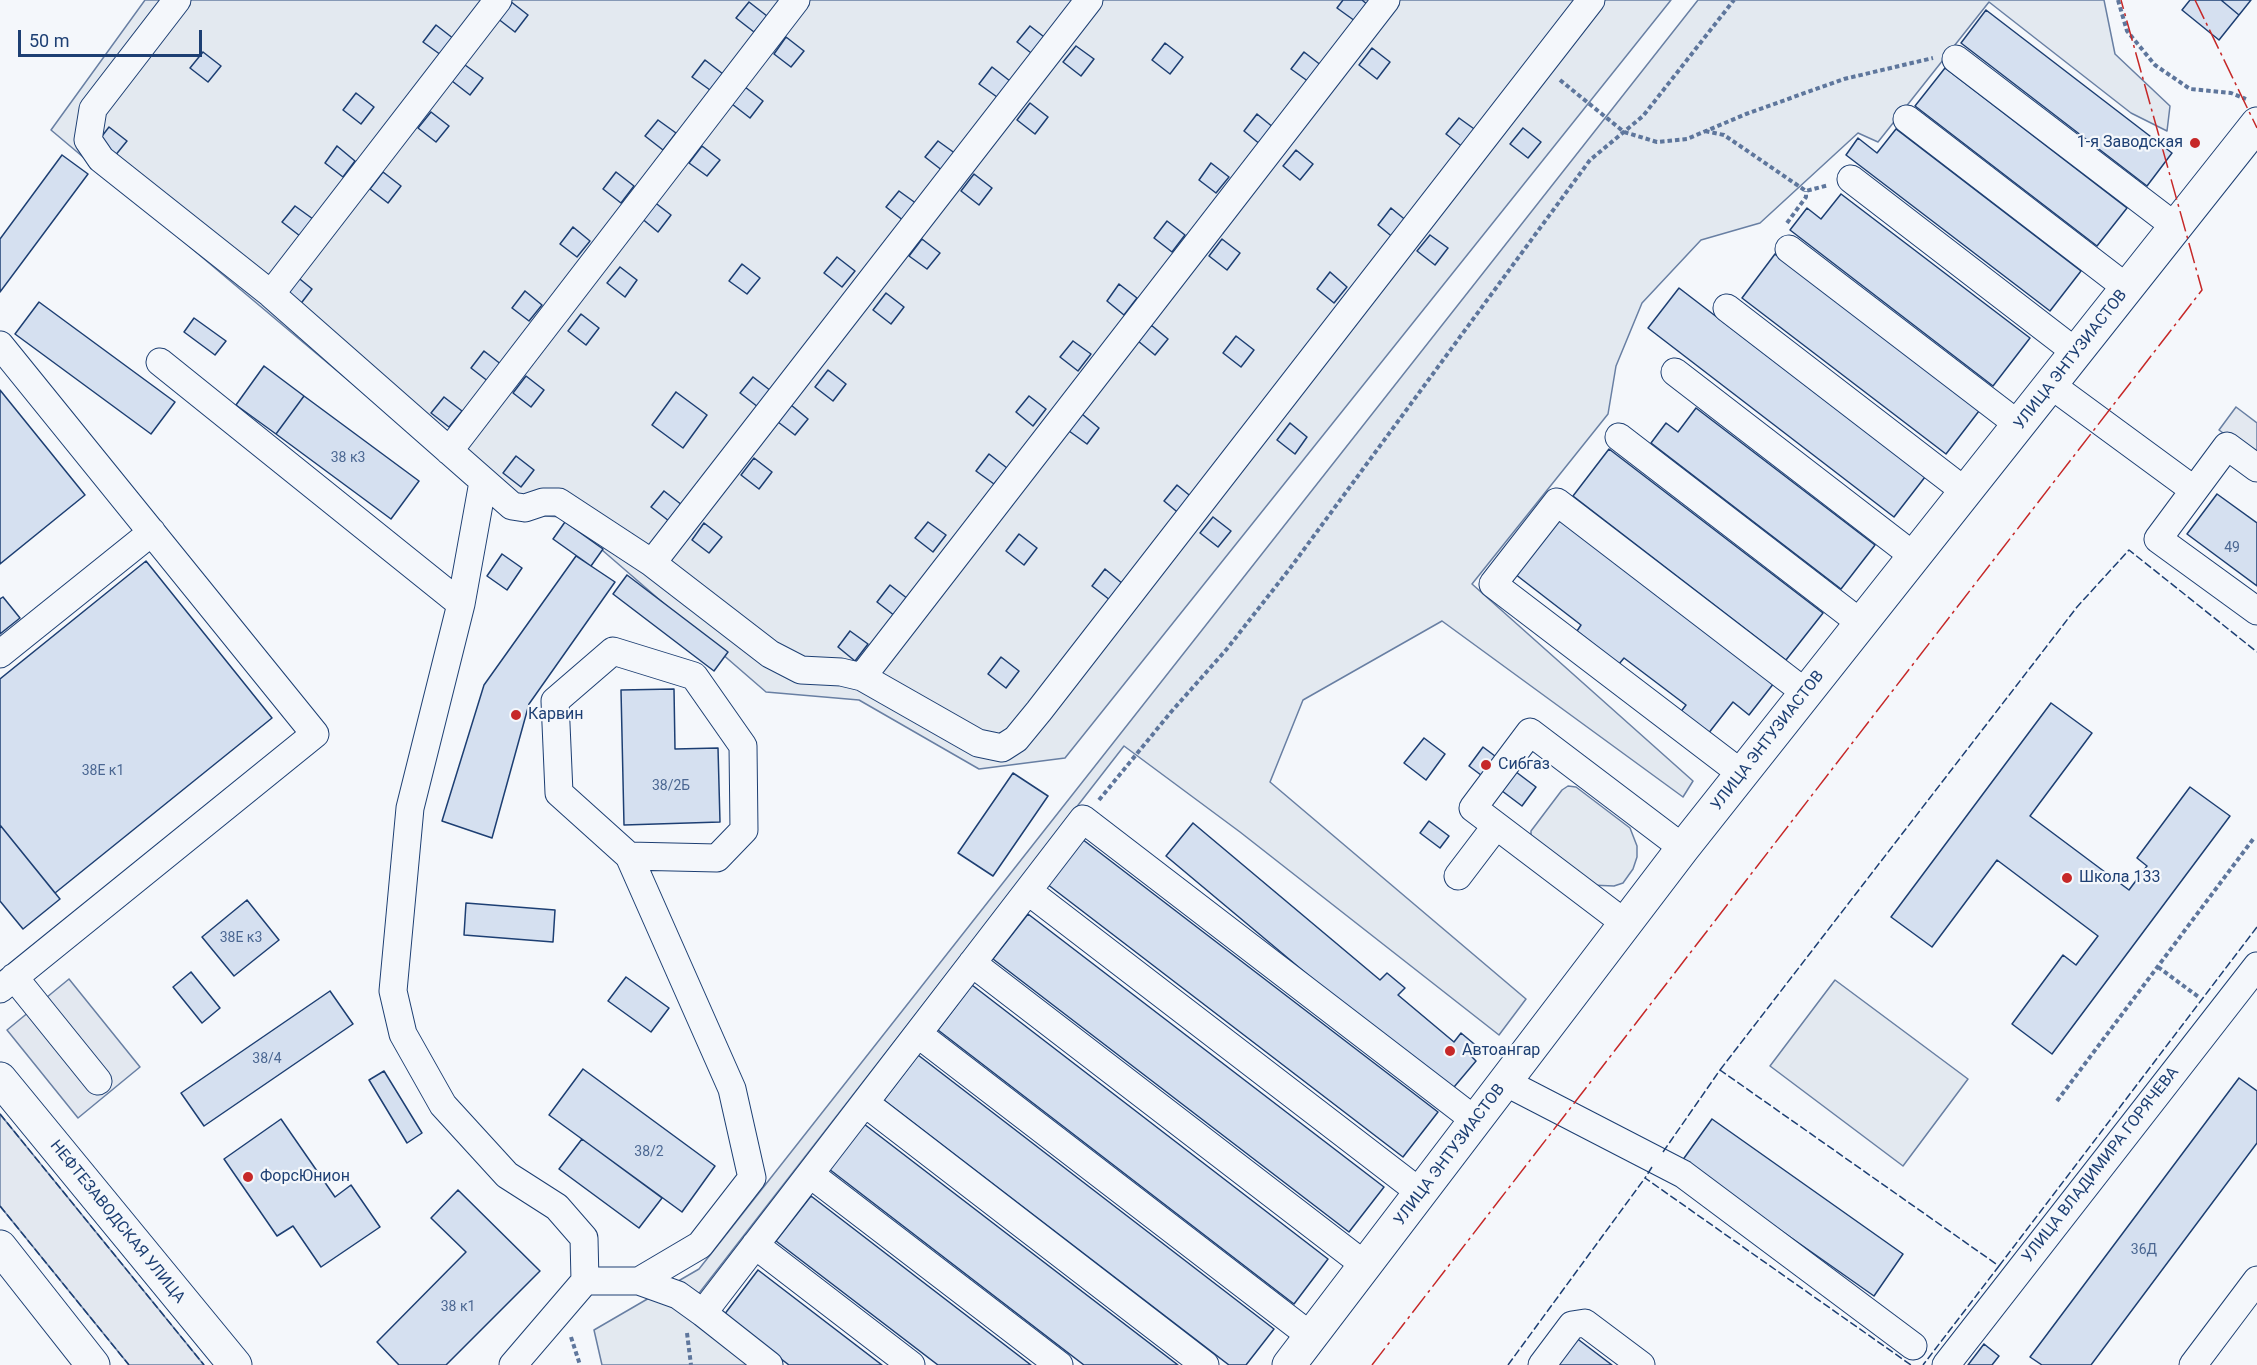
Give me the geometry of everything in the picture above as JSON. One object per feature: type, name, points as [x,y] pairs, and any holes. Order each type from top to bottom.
[{"type":"main road","name":"УЛИЦА ЭНТУЗИАСТОВ","points":[[1289,1365],[1683,848],[2176,227],[2254,113]]},
{"type":"main road","name":"НЕФТЕЗАВОДСКАЯ УЛИЦА","points":[[0,1079],[235,1365]]},
{"type":"main road","points":[[0,1247],[93,1365]]},
{"type":"street","points":[[177,0],[93,109],[88,140],[101,159],[271,294],[512,506],[525,508],[543,502],[560,502],[652,563],[770,654],[801,670],[841,672],[862,677],[978,743],[1002,748],[1016,739],[1591,0]]},
{"type":"street","points":[[271,294],[498,0]]},
{"type":"street","points":[[449,451],[796,0]]},
{"type":"street","points":[[652,563],[1089,0]]},
{"type":"street","points":[[862,677],[1386,0]]},
{"type":"street","points":[[1956,59],[2176,227]]},
{"type":"street","points":[[1906,119],[2127,288]]},
{"type":"street","points":[[1851,179],[2077,353]]},
{"type":"street","points":[[1790,249],[2019,425]]},
{"type":"street","points":[[1727,309],[1966,492]]},
{"type":"street","points":[[0,345],[315,734],[7,983],[98,1082]]},
{"type":"street","points":[[160,362],[461,604]]},
{"type":"street","points":[[1674,372],[1915,556]]},
{"type":"street","points":[[2051,385],[2194,490]]},
{"type":"street","points":[[1619,437],[1862,624]]},
{"type":"street","points":[[2257,468],[2227,446],[2158,539],[2257,612]]},
{"type":"street","points":[[483,482],[461,604],[410,808],[393,991],[403,1034],[443,1105],[507,1175],[557,1208],[584,1238],[585,1281],[513,1365]]},
{"type":"street","points":[[1742,774],[1493,584],[1557,502],[1806,693]]},
{"type":"street","points":[[0,654],[152,532]]},
{"type":"street","points":[[629,856],[717,858],[744,830],[743,746],[694,676],[613,651],[555,701],[559,793],[629,856],[732,1089],[752,1178],[700,1245],[639,1281]]},
{"type":"street","points":[[1626,924],[1473,808],[1530,732],[1683,848]]},
{"type":"street","points":[[703,1313],[1083,819],[1476,1121]]},
{"type":"street","points":[[1458,876],[1496,826]]},
{"type":"street","points":[[1028,891],[1421,1193]]},
{"type":"street","points":[[972,963],[1366,1266]]},
{"type":"street","name":"УЛИЦА ВЛАДИМИРА ГОРЯЧЕВА","points":[[1946,1365],[2257,966]]},
{"type":"street","points":[[918,1034],[1312,1337]]},
{"type":"street","points":[[1505,1082],[1683,1174],[1913,1346]]},
{"type":"street","points":[[865,1103],[1205,1365]]},
{"type":"street","points":[[810,1174],[1059,1365]]},
{"type":"street","points":[[755,1245],[911,1365]]},
{"type":"street","points":[[2193,1365],[2257,1280]]},
{"type":"street","points":[[585,1281],[639,1281],[678,1295],[769,1365]]},
{"type":"street","points":[[1542,1365],[1572,1325],[1585,1323],[1641,1365]]},
{"type":"path","points":[[1083,819],[1171,712],[1226,650],[1291,567],[1590,160],[1643,116],[1734,0]]},
{"type":"path","points":[[2118,0],[2127,31],[2155,65],[2190,89],[2231,93],[2254,113]]},
{"type":"path","points":[[1540,65],[1624,132],[1657,142],[1687,139],[1844,79],[1934,57],[1956,59]]},
{"type":"path","points":[[1705,131],[1724,135],[1806,191],[1851,179]]},
{"type":"path","points":[[1790,249],[1781,237],[1782,230],[1806,196],[1806,191]]},
{"type":"path","points":[[2057,1101],[2254,838]]},
{"type":"path","points":[[2158,967],[2220,1013]]},
{"type":"shaded area","points":[[145,0],[1671,0],[1065,758],[979,769],[859,700],[766,692],[564,517],[507,514],[51,130]]},
{"type":"shaded area","points":[[1698,0],[2104,0],[2115,54],[2170,106],[2167,131],[2131,113],[1989,2],[1878,142],[1858,133],[1760,223],[1701,240],[1642,303],[1616,366],[1608,414],[1472,584],[1693,781],[1683,797],[1442,621],[1303,700],[1270,782],[1526,999],[1499,1035],[1240,832],[1124,746],[686,1310],[757,1365],[602,1365],[594,1330],[699,1269]]},
{"type":"shaded area","points":[[2236,407],[2257,423],[2257,458],[2219,430]]},
{"type":"shaded area","points":[[1568,786],[1576,787],[1630,828],[1637,846],[1637,857],[1633,869],[1623,883],[1614,886],[1590,885],[1531,836],[1531,831],[1562,790]]},
{"type":"shaded area","points":[[69,979],[140,1067],[78,1118],[7,1030]]},
{"type":"shaded area","points":[[1835,980],[1968,1079],[1903,1166],[1770,1066]]},
{"type":"shaded area","points":[[0,1114],[204,1365],[129,1365],[0,1206]]},
{"type":"building","points":[[1343,0],[1362,0],[1368,5],[1355,21],[1337,8]]},
{"type":"building","points":[[2190,0],[2221,0],[2239,15],[2219,40],[2182,10]]},
{"type":"building","points":[[2221,0],[2251,0],[2239,15]]},
{"type":"building","points":[[510,1],[528,15],[515,32],[497,18]]},
{"type":"building","points":[[749,2],[767,16],[754,32],[736,18]]},
{"type":"building","points":[[1986,10],[2172,153],[2147,186],[1961,43]]},
{"type":"building","points":[[436,25],[454,39],[441,55],[423,42]]},
{"type":"building","points":[[1030,26],[1048,40],[1035,56],[1017,42]]},
{"type":"building","points":[[786,37],[804,51],[791,67],[774,54]]},
{"type":"building","points":[[1165,43],[1183,57],[1170,74],[1152,60]]},
{"type":"building","points":[[1076,46],[1094,59],[1081,76],[1063,62]]},
{"type":"building","points":[[1372,48],[1390,62],[1377,79],[1359,65]]},
{"type":"building","points":[[203,52],[221,66],[208,82],[190,68]]},
{"type":"building","points":[[1304,52],[1322,66],[1309,82],[1291,69]]},
{"type":"building","points":[[705,60],[723,74],[710,90],[692,77]]},
{"type":"building","points":[[465,65],[483,78],[470,95],[452,81]]},
{"type":"building","points":[[992,67],[1010,81],[997,97],[979,84]]},
{"type":"building","points":[[1945,68],[2127,208],[2097,246],[1915,106]]},
{"type":"building","points":[[745,87],[763,101],[750,118],[732,104]]},
{"type":"building","points":[[356,93],[374,107],[361,124],[343,110]]},
{"type":"building","points":[[1030,103],[1048,117],[1035,134],[1017,120]]},
{"type":"building","points":[[431,112],[449,126],[436,142],[418,128]]},
{"type":"building","points":[[1257,114],[1274,128],[1261,145],[1244,131]]},
{"type":"building","points":[[1459,118],[1477,131],[1464,148],[1446,134]]},
{"type":"building","points":[[658,120],[676,133],[663,150],[645,136]]},
{"type":"building","points":[[109,127],[127,141],[114,157],[96,144]]},
{"type":"building","points":[[1523,128],[1541,142],[1528,158],[1510,144]]},
{"type":"building","points":[[1896,129],[2081,271],[2050,311],[1846,155],[1858,138],[1877,153]]},
{"type":"building","points":[[938,141],[956,154],[943,171],[925,157]]},
{"type":"building","points":[[337,146],[355,161],[343,177],[325,163]]},
{"type":"building","points":[[702,146],[720,160],[707,176],[689,163]]},
{"type":"building","points":[[1296,150],[1313,164],[1300,180],[1283,166]]},
{"type":"building","points":[[62,155],[88,174],[0,292],[0,239]]},
{"type":"building","points":[[1211,163],[1229,177],[1216,193],[1199,180]]},
{"type":"building","points":[[383,172],[401,186],[388,203],[370,189]]},
{"type":"building","points":[[616,172],[634,186],[621,203],[603,189]]},
{"type":"building","points":[[974,174],[992,188],[979,205],[961,191]]},
{"type":"building","points":[[899,191],[917,204],[904,221],[886,207]]},
{"type":"building","points":[[1841,194],[2030,338],[1993,386],[1790,230],[1807,208],[1821,219]]},
{"type":"building","points":[[653,201],[671,215],[658,232],[640,217]]},
{"type":"building","points":[[295,206],[313,219],[300,236],[282,222]]},
{"type":"building","points":[[1391,208],[1408,222],[1395,239],[1378,225]]},
{"type":"building","points":[[1167,221],[1185,235],[1172,252],[1154,238]]},
{"type":"building","points":[[573,227],[590,241],[577,257],[560,244]]},
{"type":"building","points":[[1430,235],[1448,248],[1435,265],[1417,251]]},
{"type":"building","points":[[922,239],[940,253],[927,269],[909,256]]},
{"type":"building","points":[[1222,239],[1240,253],[1227,270],[1209,256]]},
{"type":"building","points":[[1775,254],[1979,411],[1946,454],[1742,298]]},
{"type":"building","points":[[837,257],[855,271],[842,287],[824,273]]},
{"type":"building","points":[[742,264],[760,278],[747,294],[729,281]]},
{"type":"building","points":[[620,267],[637,280],[625,297],[607,283]]},
{"type":"building","points":[[1330,272],[1347,287],[1334,303],[1317,289]]},
{"type":"building","points":[[295,275],[312,289],[299,306],[282,292]]},
{"type":"building","points":[[1119,284],[1137,298],[1124,315],[1107,301]]},
{"type":"building","points":[[1679,288],[1925,477],[1894,517],[1648,328]]},
{"type":"building","points":[[525,291],[542,305],[529,321],[512,308]]},
{"type":"building","points":[[886,293],[904,307],[891,324],[873,310]]},
{"type":"building","points":[[39,302],[175,402],[151,434],[15,334]]},
{"type":"building","points":[[581,314],[599,328],[586,345],[568,331]]},
{"type":"building","points":[[194,318],[226,341],[215,355],[184,332]]},
{"type":"building","points":[[1151,325],[1168,339],[1155,355],[1138,341]]},
{"type":"building","points":[[1236,336],[1254,350],[1241,367],[1223,353]]},
{"type":"building","points":[[1073,341],[1091,354],[1078,371],[1060,357]]},
{"type":"building","points":[[484,351],[502,365],[489,382],[471,368]]},
{"type":"building","points":[[264,366],[304,396],[276,434],[236,405]]},
{"type":"building","points":[[828,370],[846,384],[833,401],[815,387]]},
{"type":"building","points":[[526,376],[544,390],[531,407],[513,393]]},
{"type":"building","points":[[753,377],[771,391],[758,407],[740,393]]},
{"type":"building","points":[[0,390],[85,495],[0,564]]},
{"type":"building","points":[[676,392],[707,415],[683,448],[652,425]]},
{"type":"building","points":[[304,396],[419,481],[391,519],[276,434]]},
{"type":"building","points":[[1029,396],[1046,409],[1033,426],[1016,412]]},
{"type":"building","points":[[444,397],[462,411],[449,427],[431,413]]},
{"type":"building","points":[[791,405],[808,419],[795,435],[778,422]]},
{"type":"building","points":[[1696,408],[1875,545],[1841,589],[1651,443],[1666,423],[1678,432]]},
{"type":"building","points":[[1082,414],[1099,428],[1087,444],[1069,431]]},
{"type":"building","points":[[1290,423],[1307,437],[1295,454],[1277,440]]},
{"type":"building","points":[[1609,449],[1823,613],[1786,660],[1573,496]]},
{"type":"building","points":[[989,454],[1007,468],[994,484],[976,471]]},
{"type":"building","points":[[516,456],[534,470],[521,487],[503,473]]},
{"type":"building","points":[[754,458],[772,472],[759,489],[741,475]]},
{"type":"building","points":[[1177,485],[1194,499],[1181,515],[1164,501]]},
{"type":"building","points":[[664,491],[682,505],[669,521],[651,507]]},
{"type":"building","points":[[2217,494],[2257,523],[2257,586],[2187,534]]},
{"type":"building","points":[[1213,517],[1231,531],[1218,547],[1200,533]]},
{"type":"building","points":[[1559,518],[1774,683],[1749,715],[1733,702],[1704,739],[1676,718],[1686,705],[1624,658],[1619,664],[1577,631],[1581,625],[1515,574]]},
{"type":"building","points":[[565,522],[603,549],[591,566],[553,539]]},
{"type":"building","points":[[928,522],[946,535],[933,552],[915,538]]},
{"type":"building","points":[[704,523],[722,537],[709,553],[692,540]]},
{"type":"building","points":[[1019,534],[1037,548],[1024,565],[1006,551]]},
{"type":"building","points":[[502,554],[522,568],[507,590],[487,576]]},
{"type":"building","points":[[576,556],[615,582],[529,704],[492,838],[442,821],[484,685]]},
{"type":"building","points":[[146,561],[272,718],[55,893],[0,825],[0,679]]},
{"type":"building","points":[[1105,569],[1123,584],[1110,600],[1092,586]]},
{"type":"building","points":[[627,575],[728,652],[714,671],[613,594]]},
{"type":"building","points":[[890,585],[908,599],[895,616],[877,602]]},
{"type":"building","points":[[3,597],[20,618],[0,634],[0,599]]},
{"type":"building","points":[[850,631],[868,644],[855,661],[838,647]]},
{"type":"building","points":[[1001,657],[1019,671],[1006,688],[988,674]]},
{"type":"building","points":[[674,689],[675,749],[718,748],[720,822],[624,825],[621,690]]},
{"type":"building","name":"Школа 133","points":[[2051,703],[2092,733],[2030,816],[2129,890],[2147,866],[2137,858],[2190,787],[2230,816],[2052,1054],[2012,1024],[2063,955],[2076,965],[2098,936],[1997,860],[1932,947],[1891,917]]},
{"type":"building","points":[[1424,738],[1445,754],[1426,780],[1404,763]]},
{"type":"building","points":[[1483,747],[1536,787],[1522,806],[1469,766]]},
{"type":"building","points":[[1013,773],[1048,796],[993,876],[958,853]]},
{"type":"building","points":[[1429,821],[1449,836],[1440,848],[1420,833]]},
{"type":"building","points":[[1193,823],[1380,980],[1387,973],[1405,988],[1398,995],[1454,1042],[1461,1033],[1479,1048],[1472,1057],[1476,1061],[1449,1093],[1166,856]]},
{"type":"building","points":[[0,825],[60,899],[23,929],[0,901]]},
{"type":"building","points":[[1082,839],[1438,1112],[1403,1157],[1047,884]]},
{"type":"building","points":[[247,900],[279,940],[234,976],[202,937]]},
{"type":"building","points":[[466,903],[555,910],[553,942],[464,935]]},
{"type":"building","points":[[1028,914],[1384,1187],[1349,1232],[993,959]]},
{"type":"building","points":[[191,972],[220,1008],[202,1023],[173,987]]},
{"type":"building","points":[[626,977],[669,1008],[651,1032],[608,1001]]},
{"type":"building","points":[[972,985],[1328,1259],[1294,1304],[938,1030]]},
{"type":"building","points":[[330,991],[353,1024],[204,1126],[181,1093]]},
{"type":"building","points":[[918,1055],[1274,1329],[1246,1365],[1229,1365],[884,1100]]},
{"type":"building","points":[[583,1069],[715,1166],[682,1212],[549,1115]]},
{"type":"building","points":[[384,1071],[422,1133],[407,1143],[369,1080]]},
{"type":"building","points":[[2239,1078],[2257,1091],[2257,1143],[2091,1365],[2042,1365],[2030,1357]]},
{"type":"building","points":[[281,1119],[335,1197],[351,1185],[380,1227],[321,1267],[293,1226],[277,1236],[224,1159]]},
{"type":"building","points":[[1712,1119],[1903,1254],[1874,1296],[1682,1161]]},
{"type":"building","points":[[864,1124],[1178,1365],[1084,1365],[829,1169]]},
{"type":"building","points":[[582,1139],[662,1198],[639,1228],[559,1169]]},
{"type":"building","points":[[458,1190],[540,1271],[446,1365],[399,1365],[377,1342],[466,1252],[431,1218]]},
{"type":"building","points":[[811,1196],[1031,1365],[938,1365],[776,1241]]},
{"type":"building","points":[[758,1270],[882,1365],[789,1365],[724,1315]]},
{"type":"building","points":[[1575,1337],[1612,1365],[1554,1365]]},
{"type":"building","points":[[1984,1344],[1999,1356],[1992,1365],[1968,1365]]},
{"type":"fence","points":[[1720,1070],[2077,607],[2129,550],[2257,652]]},
{"type":"fence","points":[[1999,1266],[2257,927]]},
{"type":"fence","points":[[1663,1152],[1720,1070],[1999,1266],[1923,1365]]},
{"type":"fence","points":[[0,1114],[204,1365]]},
{"type":"fence","points":[[1652,1167],[1645,1178],[1911,1365]]},
{"type":"fence","points":[[1508,1365],[1645,1178]]},
{"type":"fence","points":[[0,1206],[129,1365]]},
{"type":"power","points":[[1372,1365],[2202,290],[2121,0]]},
{"type":"power","points":[[2195,0],[2257,128]]},
{"type":"place","name":"1-я Заводская","points":[[2195,143]]},
{"type":"place","name":"Карвин","points":[[516,715]]},
{"type":"place","name":"Сибгаз","points":[[1486,765]]},
{"type":"place","name":"Школа 133","points":[[2067,878]]},
{"type":"place","name":"Автоангар","points":[[1450,1051]]},
{"type":"place","name":"ФорсЮнион","points":[[248,1177]]}]
